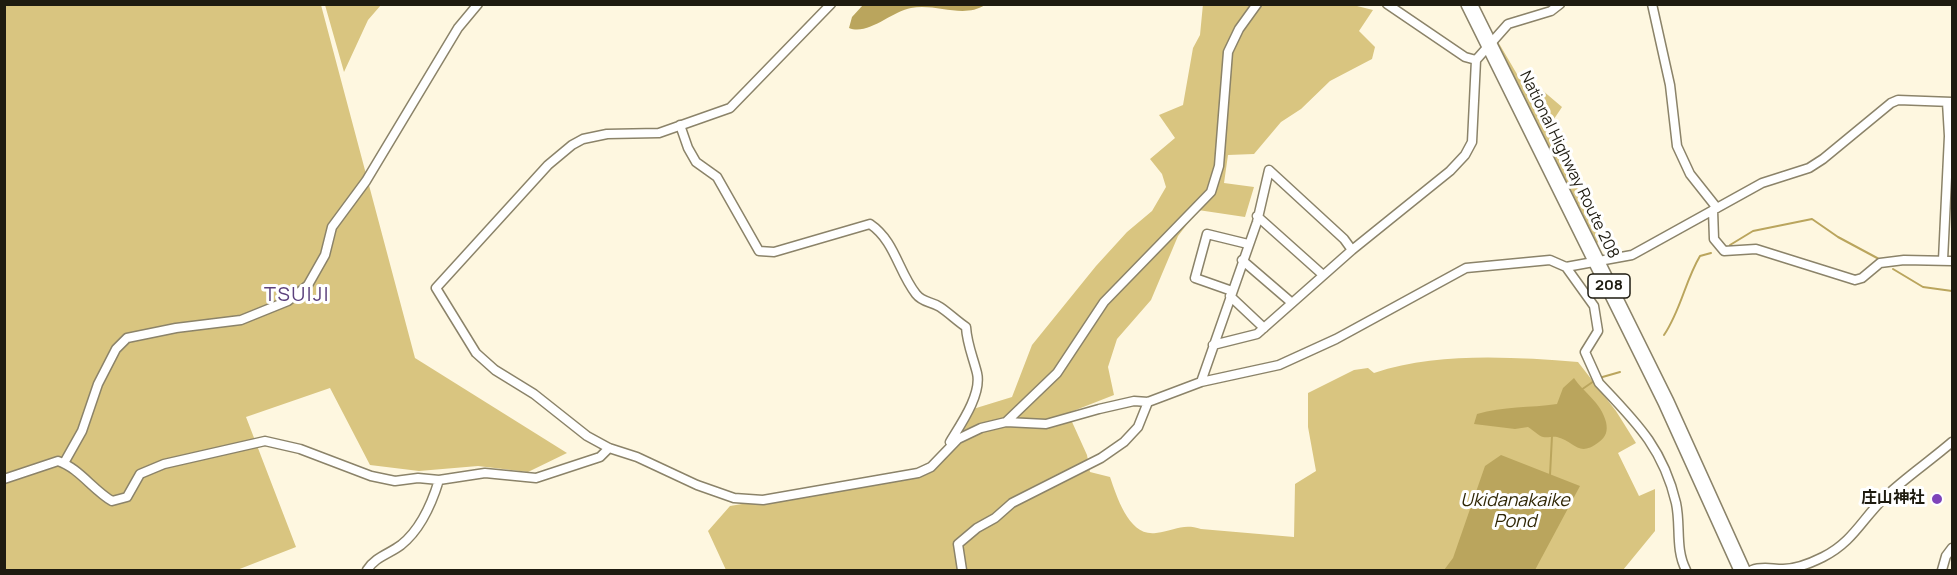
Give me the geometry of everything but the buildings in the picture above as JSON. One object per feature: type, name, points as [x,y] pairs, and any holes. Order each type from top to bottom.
[{"type":"highway","name":"National Highway Route 208","points":[[1469,4],[1598,262],[1707,488],[1742,570]]},
{"type":"street","points":[[64,463],[82,431],[109,362],[127,338],[176,328],[241,320],[288,301],[308,285],[324,255],[332,226],[366,181],[458,28],[478,4]]},
{"type":"street","points":[[831,4],[730,108],[702,120],[659,133],[607,134],[583,139],[548,165],[436,288],[476,353],[488,364],[534,394],[587,436],[609,448],[734,498],[763,500],[918,473],[932,467],[958,439],[981,428],[1006,422],[1046,424],[1116,405],[1148,402],[1201,382],[1280,365],[1300,357],[1466,268],[1550,260],[1566,267],[1594,306],[1598,330],[1585,352],[1597,379],[1640,425],[1662,461],[1676,504],[1680,527],[1678,552],[1686,570]]},
{"type":"street","points":[[1006,422],[1057,373],[1104,303],[1211,192],[1219,166],[1228,52],[1239,29],[1257,4]]},
{"type":"street","points":[[1387,4],[1465,57],[1476,60]]},
{"type":"street","points":[[1213,345],[1257,334],[1352,250],[1450,171],[1465,155],[1472,142],[1476,60],[1508,24],[1551,11],[1560,4]]},
{"type":"street","points":[[1566,267],[1632,255],[1715,209],[1762,183],[1809,168],[1891,103],[1898,100],[1950,102],[1948,261],[1880,263],[1862,278],[1848,279],[1804,262],[1756,249],[1724,251],[1714,239],[1715,209],[1690,174],[1677,146],[1670,85],[1652,4]]},
{"type":"street","points":[[680,125],[696,162],[717,177],[759,252],[774,252],[870,224],[884,234],[898,258],[906,279],[918,296],[927,303],[937,305],[966,327],[970,353],[978,375],[968,410],[939,459]]},
{"type":"street","points":[[1201,382],[1257,216],[1269,170],[1344,239],[1352,250]]},
{"type":"street","points":[[1257,216],[1323,275]]},
{"type":"street","points":[[1248,244],[1207,234],[1195,278],[1231,294],[1264,328]]},
{"type":"street","points":[[1242,260],[1292,303]]},
{"type":"street","points":[[962,570],[958,544],[977,528],[995,519],[1012,503],[1101,458],[1124,442],[1138,427],[1148,402]]},
{"type":"street","points":[[4,479],[58,461],[64,463],[112,501],[127,497],[140,474],[164,464],[265,441],[300,449],[371,476],[395,481],[418,478],[439,480],[485,473],[536,478],[600,457],[609,448]]},
{"type":"street","points":[[1752,570],[1769,567],[1784,569],[1804,565],[1824,556],[1851,538],[1882,500],[1913,471],[1953,442]]},
{"type":"street","points":[[367,570],[372,562],[402,544],[422,521],[439,480]]},
{"type":"street","points":[[1942,570],[1946,556],[1953,548]]},
{"type":"shaded area","points":[[1203,4],[1353,5],[1373,10],[1359,31],[1375,47],[1372,59],[1330,81],[1301,109],[1281,122],[1254,154],[1228,155],[1224,183],[1254,187],[1245,217],[1198,210],[1178,236],[1151,300],[1117,339],[1108,367],[1114,395],[1068,413],[1087,455],[1090,472],[1110,477],[1116,495],[1131,522],[1138,529],[1147,533],[1194,527],[1294,537],[1295,484],[1316,471],[1308,427],[1308,393],[1354,370],[1368,368],[1374,373],[1423,362],[1475,358],[1578,362],[1616,411],[1636,443],[1618,453],[1639,496],[1655,489],[1655,531],[1623,570],[726,570],[708,531],[730,506],[878,481],[932,463],[973,409],[1012,397],[1032,345],[1096,266],[1127,232],[1152,211],[1166,187],[1162,174],[1150,159],[1175,138],[1159,115],[1183,105],[1193,48],[1200,35]]},
{"type":"shaded area","points":[[4,5],[321,5],[415,358],[567,453],[528,472],[478,466],[419,471],[370,465],[330,388],[246,417],[296,547],[237,570],[5,570]]},
{"type":"shaded area","points":[[325,5],[381,5],[368,20],[344,72]]},
{"type":"shaded area","points":[[1497,40],[1521,81],[1542,90],[1562,107],[1550,125],[1572,165],[1569,170],[1601,240],[1597,243],[1493,45]]},
{"type":"water","points":[[863,5],[985,5],[968,11],[930,7],[911,8],[864,29],[849,28],[852,17]]},
{"type":"water","points":[[1574,378],[1596,403],[1606,422],[1605,436],[1592,447],[1581,449],[1557,437],[1543,437],[1528,427],[1515,429],[1474,424],[1477,414],[1487,411],[1557,404],[1563,388]]},
{"type":"water","name":"Ukidanakaike Pond","points":[[1501,455],[1580,486],[1535,570],[1444,570],[1453,558],[1485,466]]},
{"type":"waterway","points":[[1730,245],[1753,231],[1812,219],[1838,237],[1879,259]]},
{"type":"waterway","points":[[1664,335],[1675,316],[1690,275],[1700,256],[1711,253]]},
{"type":"waterway","points":[[1893,269],[1923,287],[1952,291]]},
{"type":"waterway","points":[[1599,378],[1620,372]]},
{"type":"waterway","points":[[1581,390],[1594,381]]},
{"type":"waterway","points":[[1550,475],[1552,436]]},
{"type":"place","name":"庄山神社","points":[[1937,499]]},
{"type":"district","name":"TSUIJI","points":[[297,295]]}]
